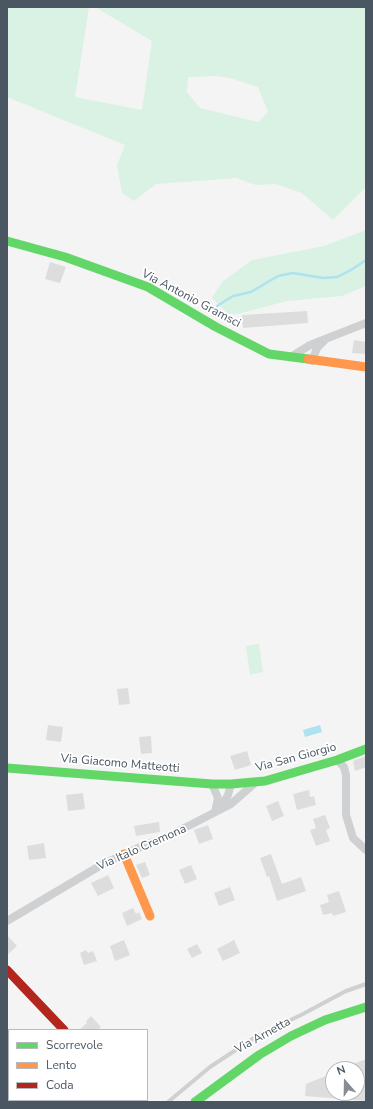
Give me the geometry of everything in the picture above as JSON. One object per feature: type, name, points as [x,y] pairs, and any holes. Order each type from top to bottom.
[{"type":"street","name":"Via Antonio Gramsci","points":[[7,241],[65,257],[148,287],[216,327],[269,354],[312,361],[366,367]]},
{"type":"street","points":[[291,357],[310,345],[366,323]]},
{"type":"street","points":[[312,361],[317,348],[326,340]]},
{"type":"street","name":"Via San Giorgio","points":[[231,784],[265,781],[337,760],[366,748]]},
{"type":"street","points":[[337,760],[344,767],[346,775],[346,815],[353,838],[366,850]]},
{"type":"street","name":"Via Giacomo Matteotti","points":[[7,768],[212,784],[231,784]]},
{"type":"street","name":"Via Italo Cremona","points":[[7,921],[103,864],[167,837],[231,804],[256,782]]},
{"type":"street","points":[[212,784],[218,798],[218,811]]},
{"type":"street","points":[[218,811],[228,796],[231,784]]},
{"type":"street","points":[[124,854],[150,916]]},
{"type":"street","points":[[7,970],[63,1029]]},
{"type":"street","points":[[195,1102],[259,1055],[291,1036],[325,1020],[366,1007]]},
{"type":"lane","name":"Via Arnetta","points":[[168,1102],[210,1068],[257,1036],[346,991],[366,984]]},
{"type":"green space","points":[[7,7],[89,7],[75,97],[142,110],[152,41],[95,7],[366,7],[366,187],[333,220],[302,193],[275,184],[256,185],[236,178],[156,184],[134,201],[122,193],[117,165],[125,145],[7,97]],"holes":[[[216,76],[230,78],[258,87],[268,112],[258,122],[200,108],[187,92],[188,77]]]},
{"type":"green space","points":[[366,230],[366,286],[342,296],[287,301],[238,314],[228,314],[212,298],[222,282],[252,260],[324,246]]},
{"type":"green space","points":[[259,644],[263,672],[250,675],[246,646]]},
{"type":"water","points":[[320,725],[322,732],[305,737],[303,730]]},
{"type":"building","points":[[50,262],[66,267],[60,283],[45,279]]},
{"type":"building","points":[[307,311],[308,323],[243,328],[242,315]]},
{"type":"building","points":[[354,340],[366,342],[366,354],[352,353]]},
{"type":"building","points":[[128,688],[130,704],[119,705],[117,689]]},
{"type":"building","points":[[48,725],[63,727],[61,742],[46,740]]},
{"type":"building","points":[[151,736],[152,753],[141,754],[139,737]]},
{"type":"building","points":[[247,751],[251,765],[235,770],[230,756]]},
{"type":"building","points":[[366,756],[366,767],[355,771],[353,761]]},
{"type":"building","points":[[309,790],[310,797],[314,796],[316,805],[297,810],[293,794]]},
{"type":"building","points":[[83,793],[85,809],[68,811],[66,795]]},
{"type":"building","points":[[278,801],[284,816],[272,821],[266,806]]},
{"type":"building","points":[[325,815],[330,828],[326,830],[330,841],[316,846],[310,830],[316,828],[313,819]]},
{"type":"building","points":[[159,822],[160,832],[136,836],[134,826]]},
{"type":"building","points":[[208,825],[213,839],[199,844],[194,830]]},
{"type":"building","points":[[44,843],[46,858],[29,860],[27,846]]},
{"type":"building","points":[[271,854],[282,884],[301,877],[306,891],[277,901],[269,876],[267,877],[260,858]]},
{"type":"building","points":[[145,862],[150,875],[142,878],[136,865]]},
{"type":"building","points":[[191,865],[197,879],[185,884],[179,870]]},
{"type":"building","points":[[108,875],[114,888],[98,896],[91,883]]},
{"type":"building","points":[[230,887],[235,900],[219,906],[214,893]]},
{"type":"building","points":[[339,891],[346,912],[333,916],[332,913],[323,915],[320,905],[329,902],[327,895]]},
{"type":"building","points":[[133,908],[136,914],[139,912],[142,919],[127,926],[122,913]]},
{"type":"building","points":[[7,935],[17,946],[7,955]]},
{"type":"building","points":[[124,940],[130,955],[115,961],[110,946]]},
{"type":"building","points":[[234,940],[240,953],[223,961],[217,949]]},
{"type":"building","points":[[197,944],[202,953],[192,958],[187,949]]},
{"type":"building","points":[[86,950],[88,953],[93,951],[97,961],[84,965],[80,953]]},
{"type":"building","points":[[91,1016],[101,1027],[99,1029],[80,1029],[87,1023],[86,1021]]},
{"type":"building","points":[[366,1059],[366,1101],[365,1061],[361,1061]]},
{"type":"building","points":[[325,1076],[325,1098],[305,1096],[306,1084]]},
{"type":"waterway","points":[[217,306],[233,296],[251,292],[278,276],[293,273],[323,278],[337,277],[366,260]]},
{"type":"traffic: fast","points":[[7,241],[65,257],[148,287],[216,327],[269,354],[308,359]]},
{"type":"traffic: fast","points":[[7,768],[212,784],[231,784],[265,781],[337,760],[366,749]]},
{"type":"traffic: fast","points":[[195,1102],[259,1055],[291,1036],[325,1020],[366,1007]]},
{"type":"traffic: slow","points":[[308,359],[366,367]]},
{"type":"traffic: slow","points":[[124,854],[150,916]]},
{"type":"traffic: jam","points":[[7,970],[63,1029]]}]
